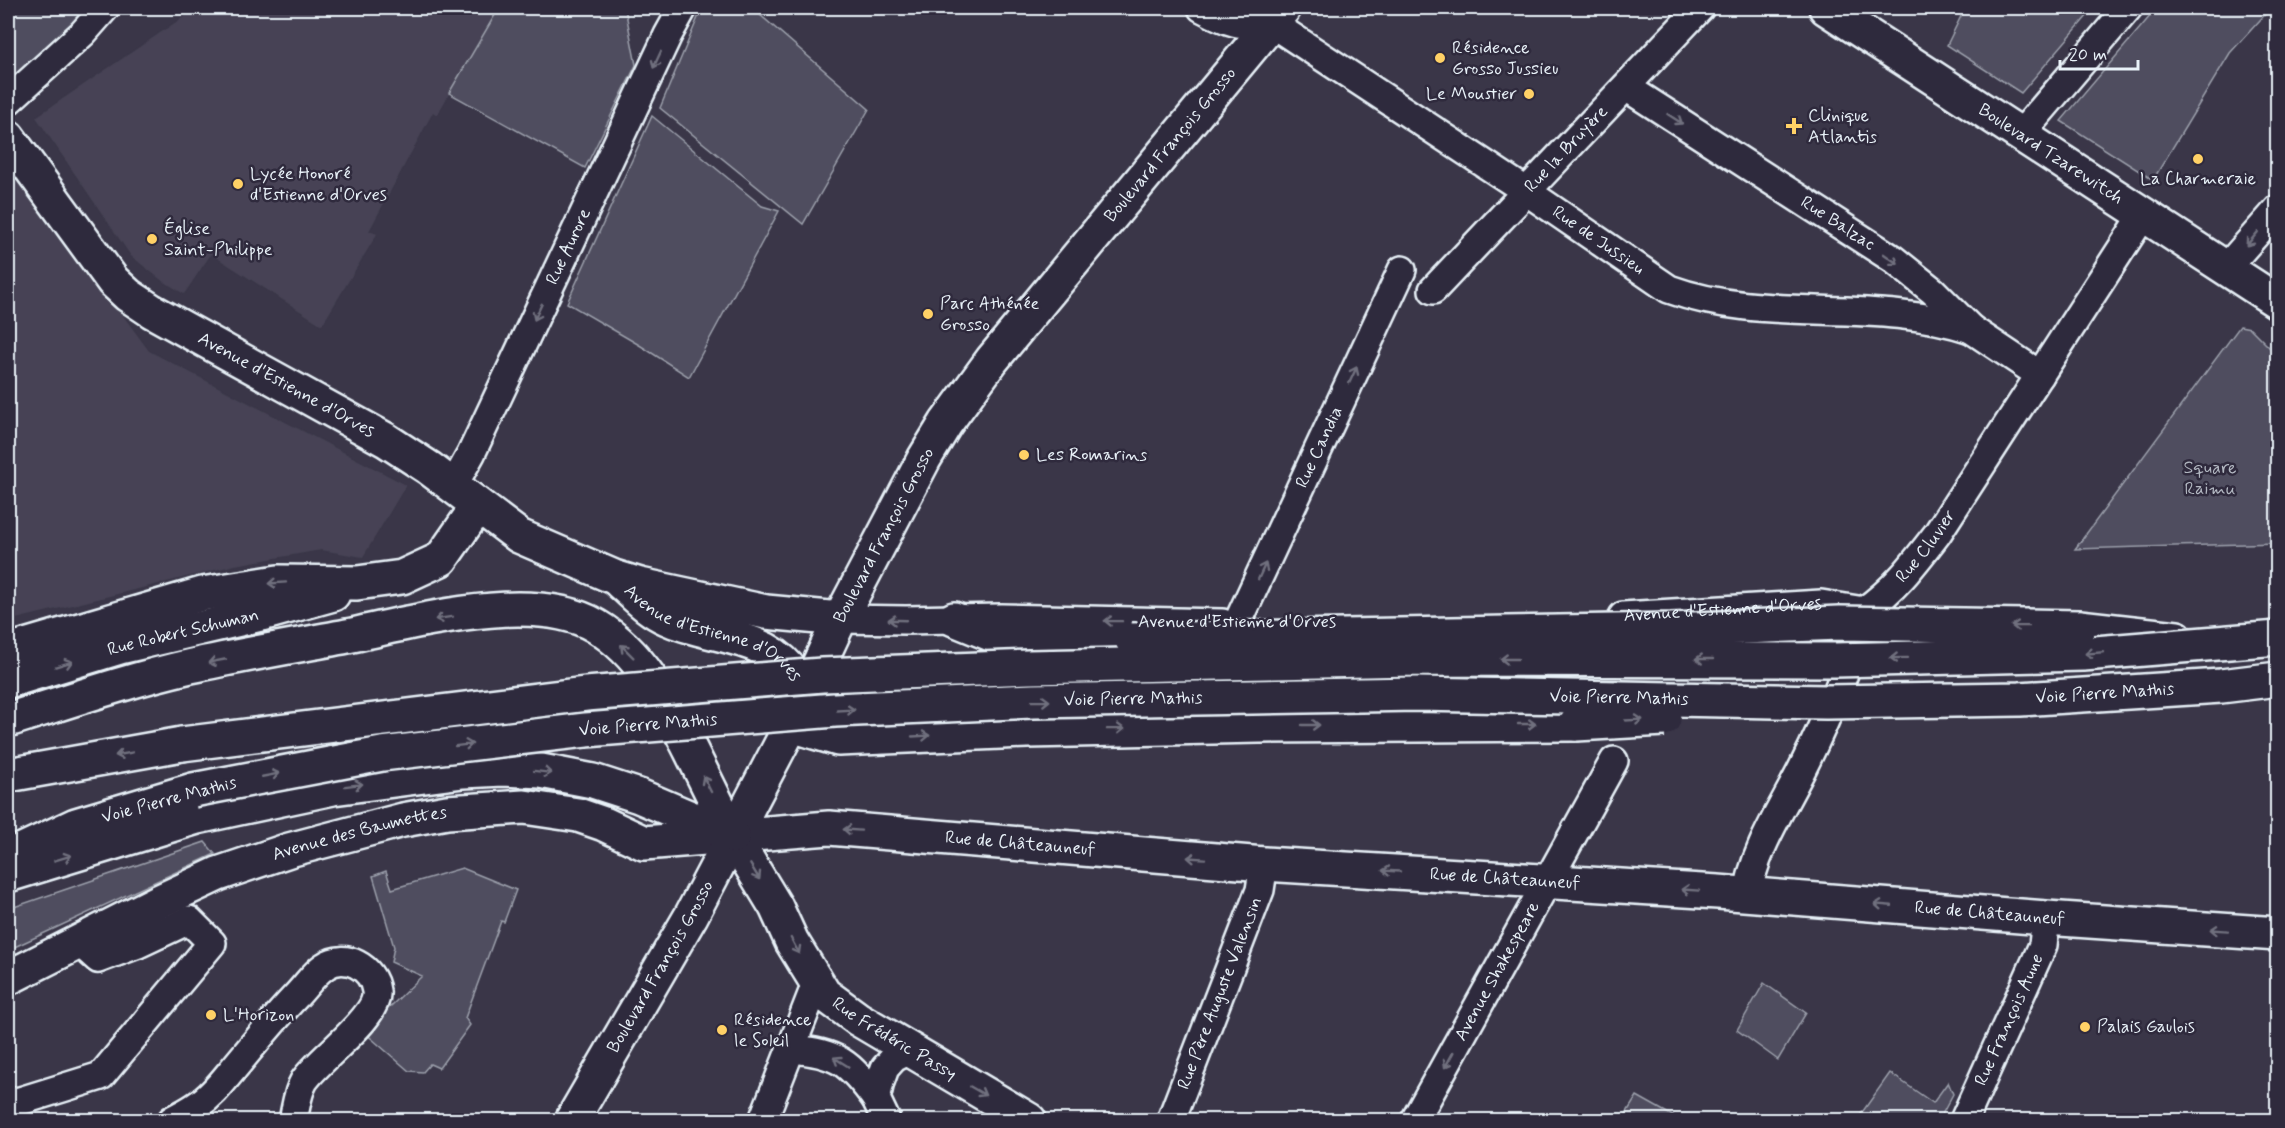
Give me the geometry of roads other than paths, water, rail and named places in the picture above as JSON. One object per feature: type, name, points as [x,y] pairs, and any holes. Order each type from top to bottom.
[{"type":"main road","name":"Boulevard Tzarewitch","points":[[1826,8],[2277,302]]},
{"type":"main road","name":"Boulevard François Grosso","points":[[572,1120],[669,956],[733,836],[797,711],[840,619],[924,459],[992,360],[1277,15]]},
{"type":"main road","name":"Avenue d'Estienne d'Orves","points":[[8,137],[113,280],[128,295],[386,440],[519,536],[614,577],[640,585],[766,612],[840,619]]},
{"type":"main road","name":"Rue Robert Schuman","points":[[8,651],[202,594],[278,582],[357,583],[402,577],[441,559],[466,496]]},
{"type":"main road","name":"Avenue d'Estienne d'Orves","points":[[614,577],[651,610],[665,618],[679,624],[757,645],[770,652],[790,669],[797,711]]},
{"type":"main road","name":"Rue Robert Schuman","points":[[8,681],[120,647],[327,596],[357,583]]},
{"type":"main road","points":[[8,720],[189,666],[417,622],[498,609],[553,611],[576,617],[596,626],[631,655],[663,696],[692,719],[716,727],[737,726],[797,711],[838,740],[1027,731],[1576,724],[1707,716],[1826,702]]},
{"type":"main road","points":[[954,620],[1004,639],[1132,640],[1636,631],[1840,623],[2079,627],[2215,642]]},
{"type":"main road","name":"Voie Pierre Mathis","points":[[8,775],[182,744],[586,694],[822,675],[1413,659],[1882,659],[2083,654],[2277,638]]},
{"type":"main road","name":"Voie Pierre Mathis","points":[[8,857],[76,825],[193,790],[382,754],[586,730],[835,710],[1033,701],[1417,694],[1826,702],[2020,699],[2221,686],[2277,679]]},
{"type":"main road","name":"Rue Frédéric Passy","points":[[663,696],[733,836],[776,907],[792,942],[816,984],[824,994],[835,1004],[1029,1120]]},
{"type":"main road","points":[[8,875],[197,817],[333,788],[473,771],[541,771],[593,781],[647,799],[733,836]]},
{"type":"main road","name":"Avenue des Baumettes","points":[[8,978],[218,874],[289,850],[403,820],[447,812],[524,807],[578,816],[604,824],[644,843],[733,836]]},
{"type":"main road","name":"Rue de Châteauneuf","points":[[733,836],[829,828],[1264,864],[1549,880],[2277,934]]},
{"type":"street","points":[[8,100],[83,33],[105,8]]},
{"type":"street","name":"Rue Aurore","points":[[466,496],[471,454],[668,35],[683,8]]},
{"type":"street","points":[[1202,8],[1228,22],[1249,25],[1277,15]]},
{"type":"street","name":"Rue la Bruyère","points":[[1433,290],[1700,8]]},
{"type":"street","points":[[2020,134],[2128,8]]},
{"type":"street","name":"Rue de Jussieu","points":[[1277,15],[1669,289],[1695,298],[1724,304],[1901,313],[1936,319],[1971,329]]},
{"type":"street","name":"Rue Balzac","points":[[1626,87],[1893,260],[1934,291],[1971,329],[2040,375]]},
{"type":"street","points":[[2226,268],[2277,209]]},
{"type":"street","name":"Rue Cluvier","points":[[1864,611],[1892,589],[1937,534],[2144,214]]},
{"type":"street","name":"Rue Candia","points":[[1237,624],[1402,270]]},
{"type":"street","name":"Avenue d'Estienne d'Orves","points":[[840,619],[1001,618],[1237,624],[1560,620],[1821,604],[1864,611]]},
{"type":"street","points":[[1748,895],[1752,868],[1814,746],[1856,643],[1864,611]]},
{"type":"street","name":"Avenue Shakespeare","points":[[1414,1120],[1614,761]]},
{"type":"street","name":"Rue Père Auguste Valensin","points":[[1172,1120],[1260,890],[1264,864]]},
{"type":"street","name":"Rue François Aune","points":[[1964,1120],[2043,945],[2046,918]]},
{"type":"street","points":[[8,1100],[17,1101],[101,1076],[212,943],[189,920],[138,944],[98,959],[80,942]]},
{"type":"street","points":[[172,1120],[200,1104],[215,1090],[325,966],[338,961],[352,962],[368,970],[374,983],[377,993],[372,1007],[353,1030],[305,1078],[293,1120]]},
{"type":"street","points":[[763,1120],[816,984]]},
{"type":"street","points":[[792,1049],[824,1053],[841,1060],[859,1075],[881,1110]]},
{"type":"street","points":[[881,1110],[885,1068],[894,1058],[910,1050]]},
{"type":"place","name":"Résidence Grosso Jussieu","points":[[1440,58]]},
{"type":"place","name":"Le Moustier","points":[[1529,94]]},
{"type":"place","name":"Clinique Atlantis","points":[[1794,126]]},
{"type":"place","name":"La Charmeraie","points":[[2198,159]]},
{"type":"place","name":"Lycée Honoré d'Estienne d'Orves","points":[[238,184]]},
{"type":"place","name":"Église Saint-Philippe","points":[[152,239]]},
{"type":"place","name":"Parc Athénée Grosso","points":[[928,314]]},
{"type":"place","name":"Les Romarins","points":[[1024,455]]},
{"type":"place","name":"L'Horizon","points":[[211,1015]]},
{"type":"place","name":"Palais Gaulois","points":[[2085,1027]]},
{"type":"place","name":"Résidence le Soleil","points":[[722,1030]]},
{"type":"park label","name":"Square Raimu","points":[[2210,478]]}]
